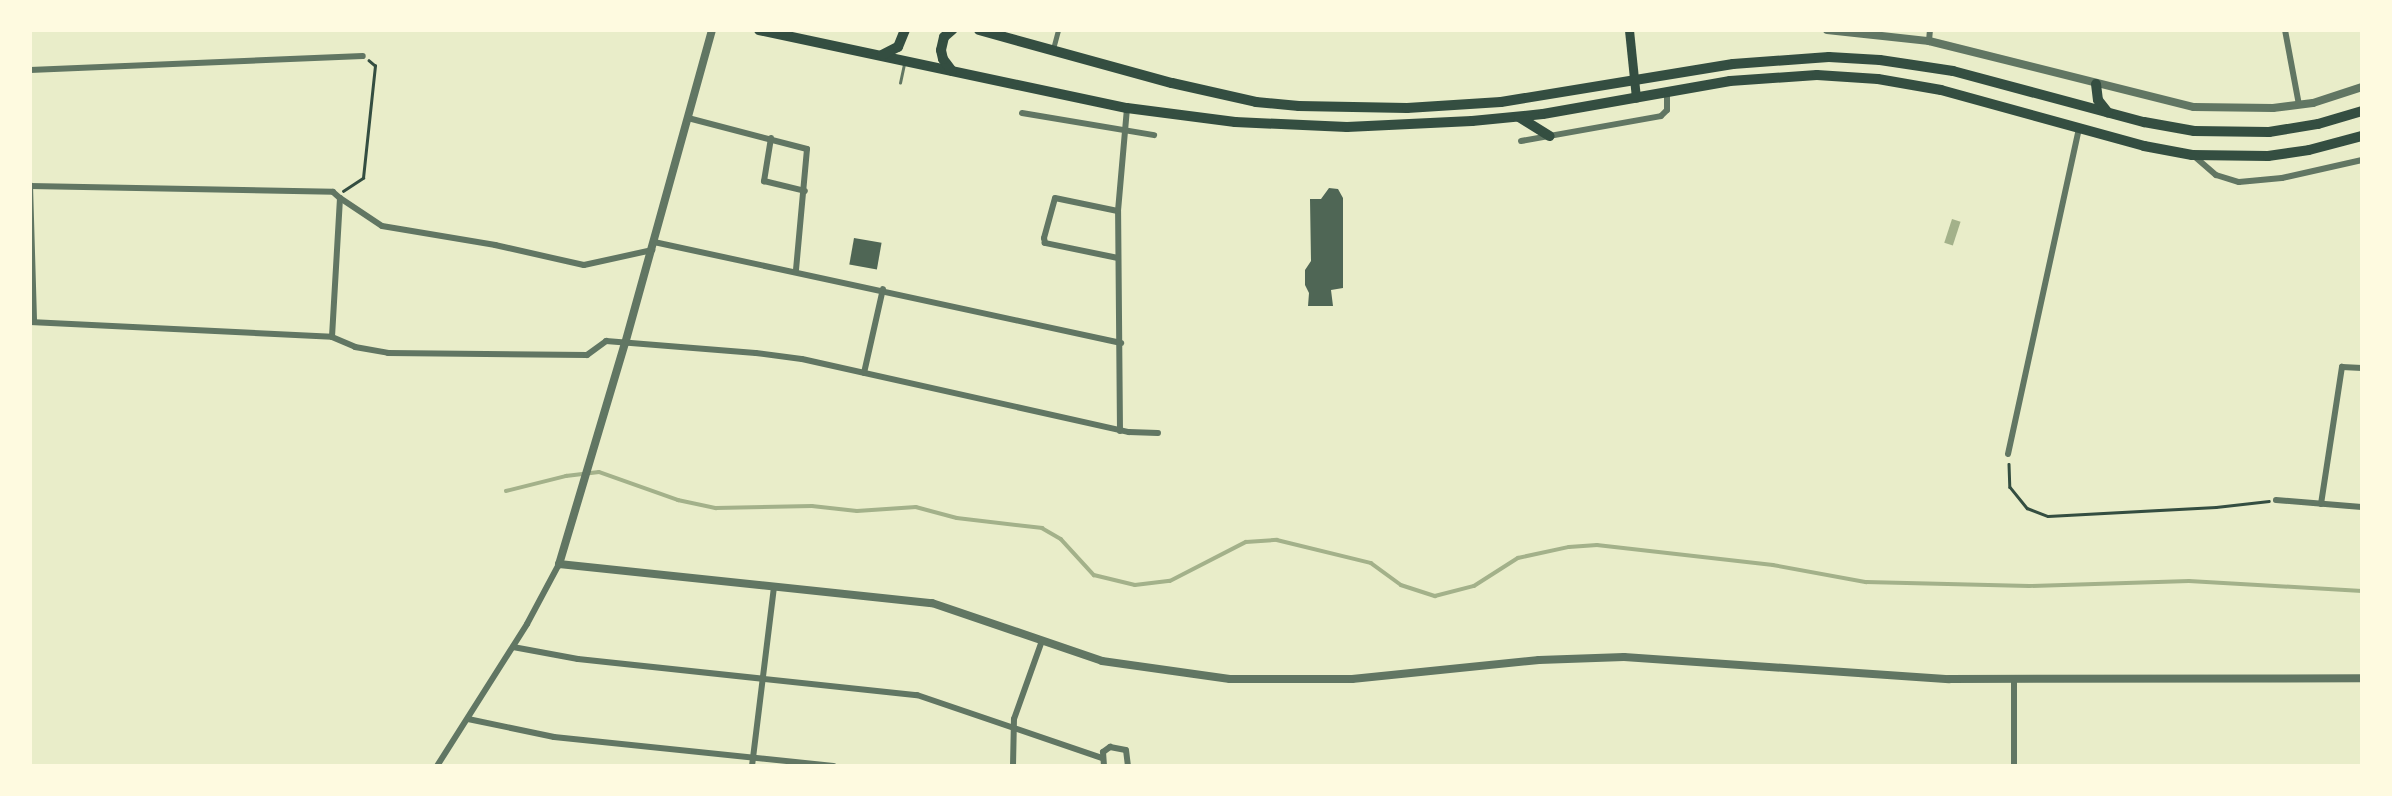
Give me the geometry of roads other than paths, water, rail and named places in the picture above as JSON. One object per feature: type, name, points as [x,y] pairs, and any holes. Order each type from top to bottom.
[{"type":"main road","points":[[759,30],[1127,108],[1198,119],[1320,127],[1411,125],[1519,117],[1769,77],[1868,78],[1941,90],[2144,146],[2192,155],[2268,156],[2309,150],[2362,136]]},
{"type":"main road","points":[[881,55],[898,47],[905,30]]},
{"type":"main road","points":[[952,30],[944,37],[941,50],[943,59],[952,71]]},
{"type":"main road","points":[[979,30],[1103,66],[1256,102],[1325,107],[1474,104],[1634,82],[1765,60],[1854,58],[1953,71],[2168,127],[2245,133],[2294,128],[2362,111]]},
{"type":"main road","points":[[1629,30],[1636,98]]},
{"type":"main road","points":[[2096,84],[2098,100],[2109,113]]},
{"type":"main road","points":[[1519,117],[1549,136]]},
{"type":"street","points":[[437,766],[513,647],[559,564],[600,432],[712,30]]},
{"type":"street","points":[[1053,51],[1058,30]]},
{"type":"street","points":[[1827,30],[1929,41],[2194,107],[2247,110],[2299,105],[2362,87]]},
{"type":"street","points":[[1929,41],[1930,30]]},
{"type":"street","points":[[2285,30],[2299,105]]},
{"type":"street","points":[[30,70],[363,56]]},
{"type":"street","points":[[1521,141],[1661,116],[1667,110],[1667,92]]},
{"type":"street","points":[[1120,430],[1118,211],[1127,108]]},
{"type":"street","points":[[1022,113],[1154,135]]},
{"type":"street","points":[[688,118],[807,149],[796,270]]},
{"type":"street","points":[[2008,454],[2079,129]]},
{"type":"street","points":[[771,138],[764,181],[805,191]]},
{"type":"street","points":[[2192,155],[2216,175],[2239,182],[2282,178],[2362,160]]},
{"type":"street","points":[[1121,342],[796,270],[653,246],[584,265],[495,245],[382,226],[330,191],[30,186],[32,322],[332,337],[355,347],[388,353],[587,355],[606,341],[780,355],[1120,430],[1158,433]]},
{"type":"street","points":[[332,337],[339,196]]},
{"type":"street","points":[[1118,211],[1055,198],[1044,238],[1045,243],[1118,258]]},
{"type":"street","points":[[864,373],[883,289]]},
{"type":"street","points":[[2321,504],[2342,367],[2362,368]]},
{"type":"street","points":[[2276,500],[2362,507]]},
{"type":"street","points":[[559,564],[940,604],[1042,641],[1121,665],[1264,681],[1363,678],[1539,660],[1623,657],[1885,675],[2014,680],[2362,678]]},
{"type":"street","points":[[752,766],[775,586]]},
{"type":"street","points":[[1013,766],[1013,727],[1042,641]]},
{"type":"street","points":[[513,647],[578,659],[918,695],[1102,758]]},
{"type":"street","points":[[2014,680],[2014,766]]},
{"type":"street","points":[[468,719],[554,737],[833,766]]},
{"type":"street","points":[[1104,766],[1102,758],[1105,748],[1123,748],[1128,755],[1128,766]]},
{"type":"lane","points":[[900,83],[904,61]]},
{"type":"waterway","points":[[506,491],[566,476],[599,472],[678,500],[716,508],[812,506],[857,511],[916,507],[957,518],[1042,528],[1061,539],[1094,575],[1135,585],[1170,581],[1246,542],[1277,540],[1371,563],[1401,585],[1435,596],[1474,586],[1518,558],[1569,547],[1597,545],[1773,565],[1866,582],[2029,586],[2189,581],[2362,591]]}]
